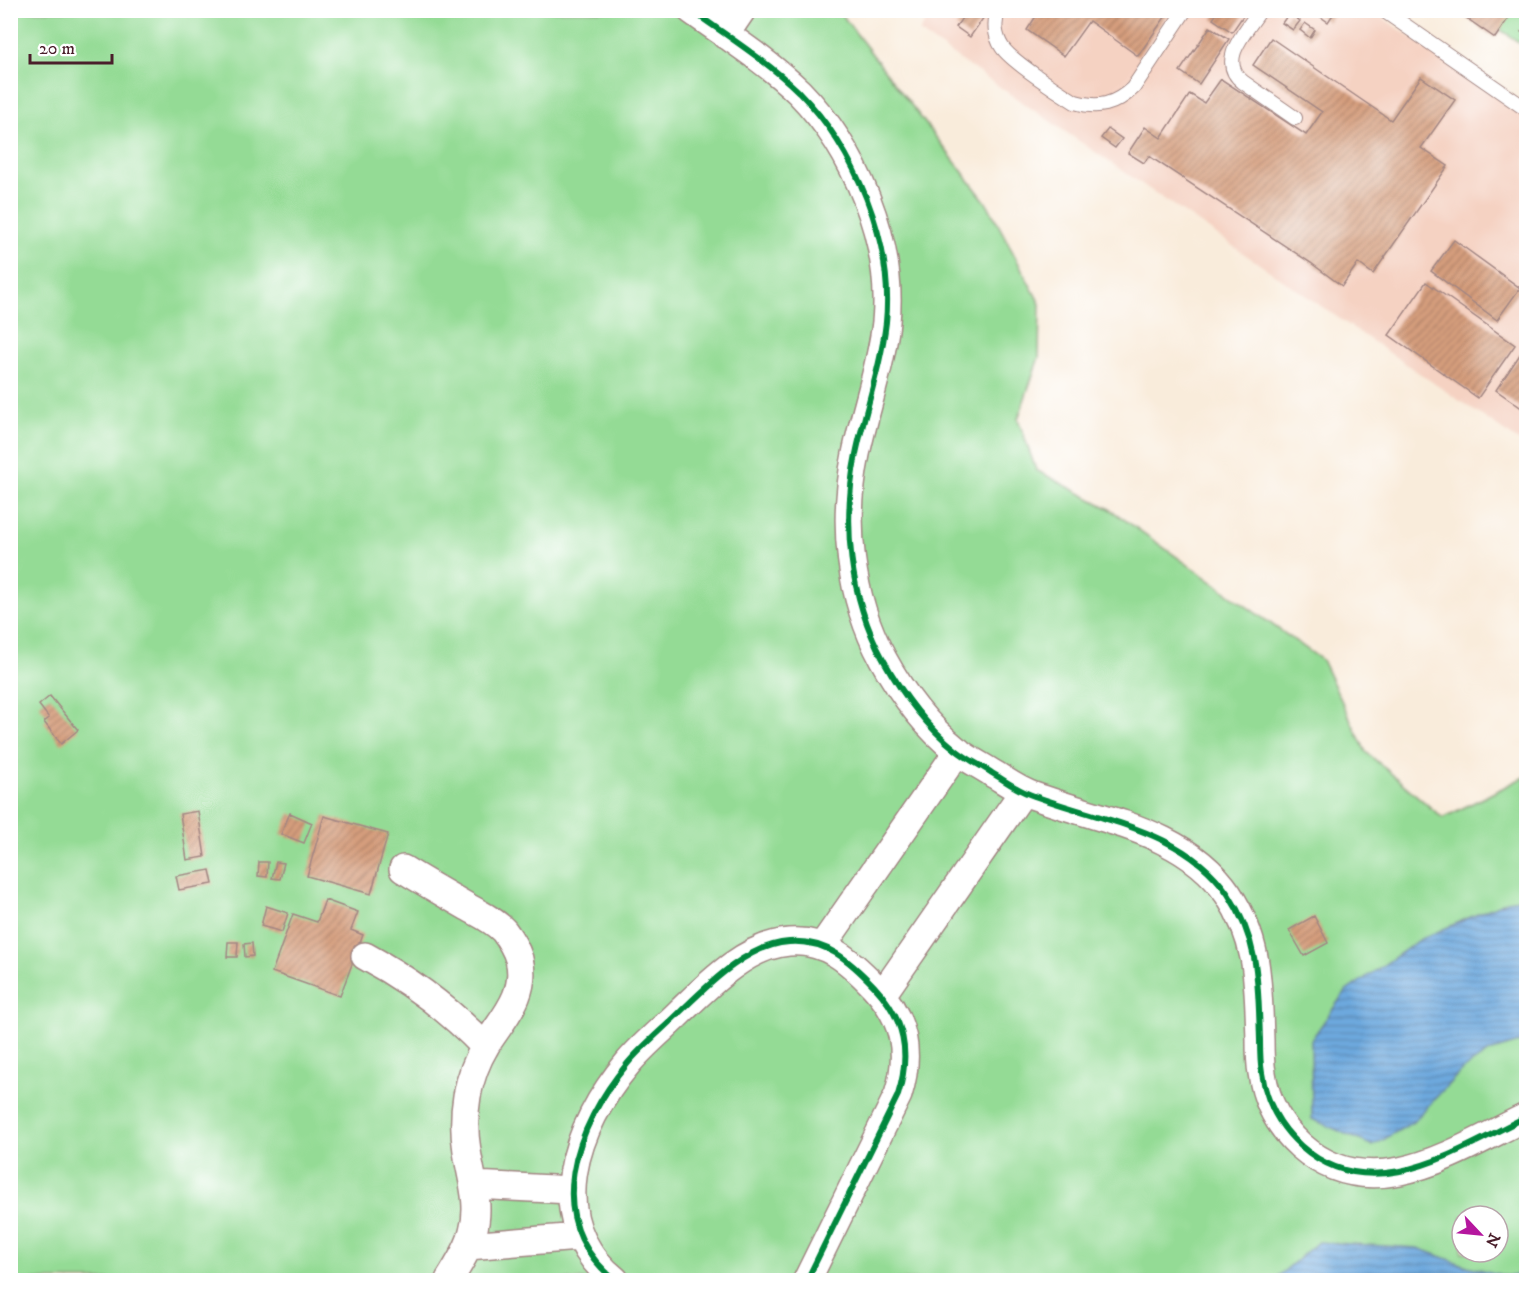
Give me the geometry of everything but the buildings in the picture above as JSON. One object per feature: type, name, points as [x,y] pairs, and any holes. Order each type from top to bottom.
[{"type":"street","points":[[691,10],[782,77],[818,114],[837,139],[852,166],[876,225],[883,256],[886,319],[882,351],[855,455],[851,484],[850,524],[853,574],[859,603],[882,658],[916,708],[958,751],[1023,792],[1158,837],[1183,850],[1206,868],[1225,889],[1240,913],[1251,939],[1257,966],[1261,1071],[1267,1095],[1276,1117],[1291,1137],[1309,1153],[1330,1165],[1354,1172],[1378,1175],[1402,1172],[1427,1165],[1527,1117]]},
{"type":"street","points":[[725,35],[742,10]]},
{"type":"street","points":[[824,945],[958,751]]},
{"type":"street","points":[[882,995],[1023,792]]},
{"type":"street","points":[[403,869],[502,930],[513,944],[520,968],[518,994],[511,1010],[485,1047],[474,1071],[467,1097],[464,1123],[466,1150],[474,1185],[476,1216],[468,1246],[449,1281]]},
{"type":"street","points":[[615,1281],[579,1237],[572,1211],[571,1190],[579,1151],[591,1119],[608,1089],[637,1054],[714,980],[750,955],[771,946],[788,942],[806,942],[824,945],[841,956],[857,968],[882,995],[893,1010],[900,1026],[906,1061],[898,1095],[807,1281]]},
{"type":"street","points":[[365,956],[433,998],[485,1047]]},
{"type":"street","points":[[474,1185],[571,1190]]},
{"type":"street","points":[[468,1246],[579,1237]]},
{"type":"lane","points":[[999,10],[995,26],[997,37],[1009,56],[1075,102],[1100,106],[1124,97],[1133,88],[1185,10]]},
{"type":"lane","points":[[1260,10],[1232,54],[1232,70],[1237,77],[1295,118]]},
{"type":"lane","points":[[1383,10],[1527,109]]},
{"type":"path","points":[[1521,33],[1527,24]]},
{"type":"shaded area","points":[[933,10],[1373,11],[1526,115],[1526,446],[919,32]]},
{"type":"green space","points":[[10,11],[839,11],[988,205],[1040,304],[1039,357],[1018,419],[1036,470],[1108,508],[1322,660],[1366,752],[1443,818],[1526,776],[1526,1280],[11,1280]]},
{"type":"green space","points":[[1473,11],[1526,11],[1526,47]]},
{"type":"water","points":[[1526,898],[1526,1041],[1489,1052],[1462,1070],[1413,1122],[1373,1146],[1312,1119],[1311,1040],[1345,992],[1421,939],[1507,901]]},
{"type":"water","points":[[1318,1242],[1418,1248],[1450,1260],[1450,1264],[1462,1264],[1506,1276],[1526,1273],[1526,1280],[1274,1280]]},
{"type":"cycle path","points":[[691,10],[774,70],[799,92],[819,115],[853,169],[877,229],[884,260],[887,291],[886,322],[856,454],[849,532],[856,585],[862,610],[883,659],[915,708],[956,750],[1015,787],[1055,803],[1138,829],[1188,855],[1210,872],[1228,894],[1252,947],[1259,1000],[1260,1061],[1264,1084],[1280,1122],[1301,1146],[1328,1164],[1356,1173],[1385,1173],[1414,1168],[1443,1157],[1526,1117]]},
{"type":"cycle path","points":[[615,1280],[592,1256],[578,1230],[572,1202],[574,1173],[581,1144],[593,1115],[609,1088],[634,1056],[716,978],[758,950],[789,942],[815,944],[826,948],[846,960],[865,977],[893,1011],[899,1024],[904,1051],[902,1080],[898,1095],[807,1280]]}]
